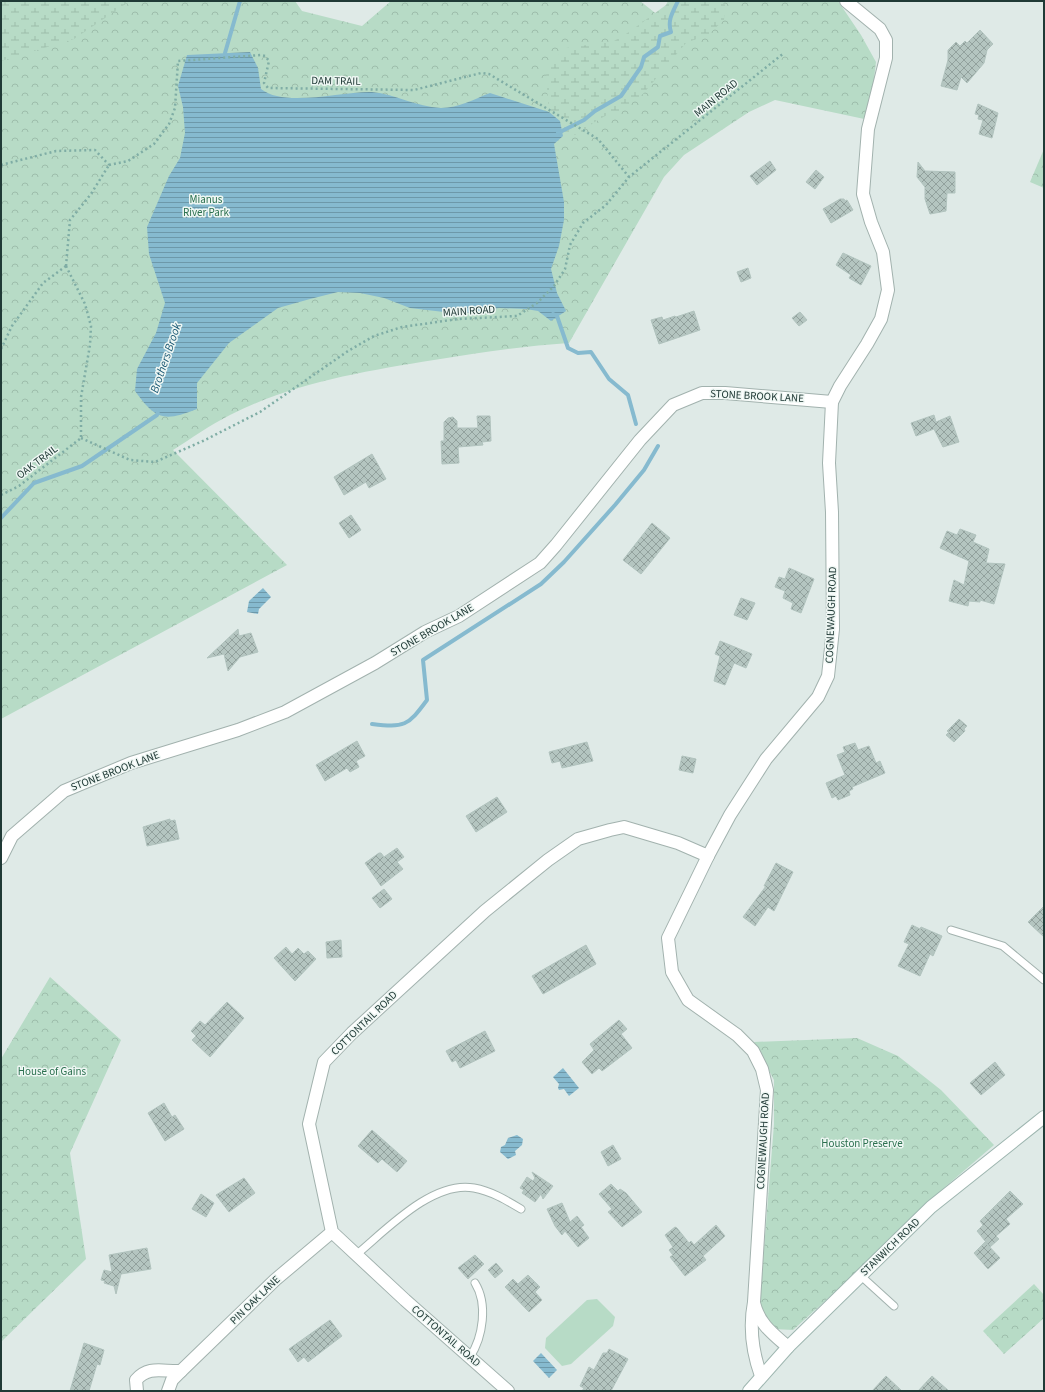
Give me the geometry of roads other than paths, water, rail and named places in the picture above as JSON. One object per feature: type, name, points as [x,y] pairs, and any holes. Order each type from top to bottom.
[{"type":"street","name":"COGNEWAUGH ROAD","points":[[761,1376],[752,1341],[751,1317],[754,1302],[767,1090],[762,1069],[753,1051],[742,1040],[688,1000],[672,972],[668,938],[730,815],[766,759],[818,697],[828,676],[832,629],[832,512],[829,463],[832,402],[880,320],[888,290],[883,252],[862,194],[868,129],[886,58],[886,40],[880,29],[846,1]]},
{"type":"street","name":"STONE BROOK LANE","points":[[1,858],[12,836],[64,791],[131,763],[238,730],[285,712],[375,663],[425,632],[459,616],[540,563],[571,527],[640,440],[673,405],[702,393],[725,393],[832,402]]},
{"type":"street","name":"COTTONTAIL ROAD","points":[[508,1391],[405,1300],[332,1232],[309,1124],[324,1062],[352,1033],[485,911],[548,860],[578,839],[624,827],[678,843],[708,856]]},
{"type":"street","name":"STANWICH ROAD","points":[[749,1391],[788,1347],[932,1207],[1044,1117]]},
{"type":"street","name":"PIN OAK LANE","points":[[168,1391],[172,1380],[181,1371],[276,1280],[332,1232]]},
{"type":"street","name":"COGNEWAUGH ROAD","points":[[754,1302],[756,1312],[767,1330],[788,1347]]},
{"type":"street","points":[[137,1391],[136,1380],[142,1373],[151,1370],[181,1371]]},
{"type":"lane","points":[[951,930],[1003,946],[1044,980]]},
{"type":"lane","points":[[357,1254],[412,1208],[434,1195],[456,1187],[473,1187],[498,1195],[521,1209]]},
{"type":"lane","points":[[861,1276],[894,1306]]},
{"type":"lane","points":[[470,1357],[479,1338],[482,1312],[481,1292],[475,1283]]},
{"type":"water","points":[[250,52],[258,68],[261,89],[271,95],[299,98],[372,92],[389,95],[432,107],[448,108],[460,105],[490,93],[549,112],[560,121],[563,136],[554,144],[564,202],[564,220],[559,246],[551,269],[557,293],[566,311],[551,321],[538,311],[526,309],[499,308],[461,314],[410,308],[384,298],[360,293],[338,292],[278,308],[229,343],[197,383],[197,409],[168,417],[155,413],[142,401],[135,391],[137,369],[156,333],[165,303],[149,254],[147,227],[169,176],[180,158],[185,133],[183,107],[178,86],[187,55]]},
{"type":"water","points":[[263,588],[271,597],[259,609],[258,614],[247,612],[249,601]]},
{"type":"water","points":[[563,1068],[579,1088],[569,1096],[564,1089],[559,1090],[559,1084],[553,1077]]},
{"type":"water","points":[[517,1135],[523,1139],[522,1145],[515,1151],[516,1155],[508,1159],[500,1152],[501,1147],[505,1145],[508,1138]]},
{"type":"water","points":[[541,1353],[557,1370],[549,1378],[533,1361]]},
{"type":"waterway","name":"Brothers Brook","points":[[227,58],[225,53],[240,1]]},
{"type":"waterway","points":[[558,133],[584,120],[595,111],[621,96],[641,67],[644,57],[658,47],[660,36],[671,32],[670,20],[678,1]]},
{"type":"waterway","points":[[553,314],[557,316],[568,348],[578,353],[591,352],[609,379],[628,395],[636,424]]},
{"type":"waterway","name":"Brothers Brook","points":[[1,518],[34,483],[82,466],[157,415],[158,411]]},
{"type":"waterway","points":[[372,724],[391,726],[410,720],[427,700],[423,660],[541,584],[564,562],[615,505],[644,470],[658,446]]},
{"type":"park label","name":"Mianus River Park","points":[[206,205]]},
{"type":"park label","name":"House of Gains","points":[[52,1071]]},
{"type":"park label","name":"Houston Preserve","points":[[862,1143]]}]
